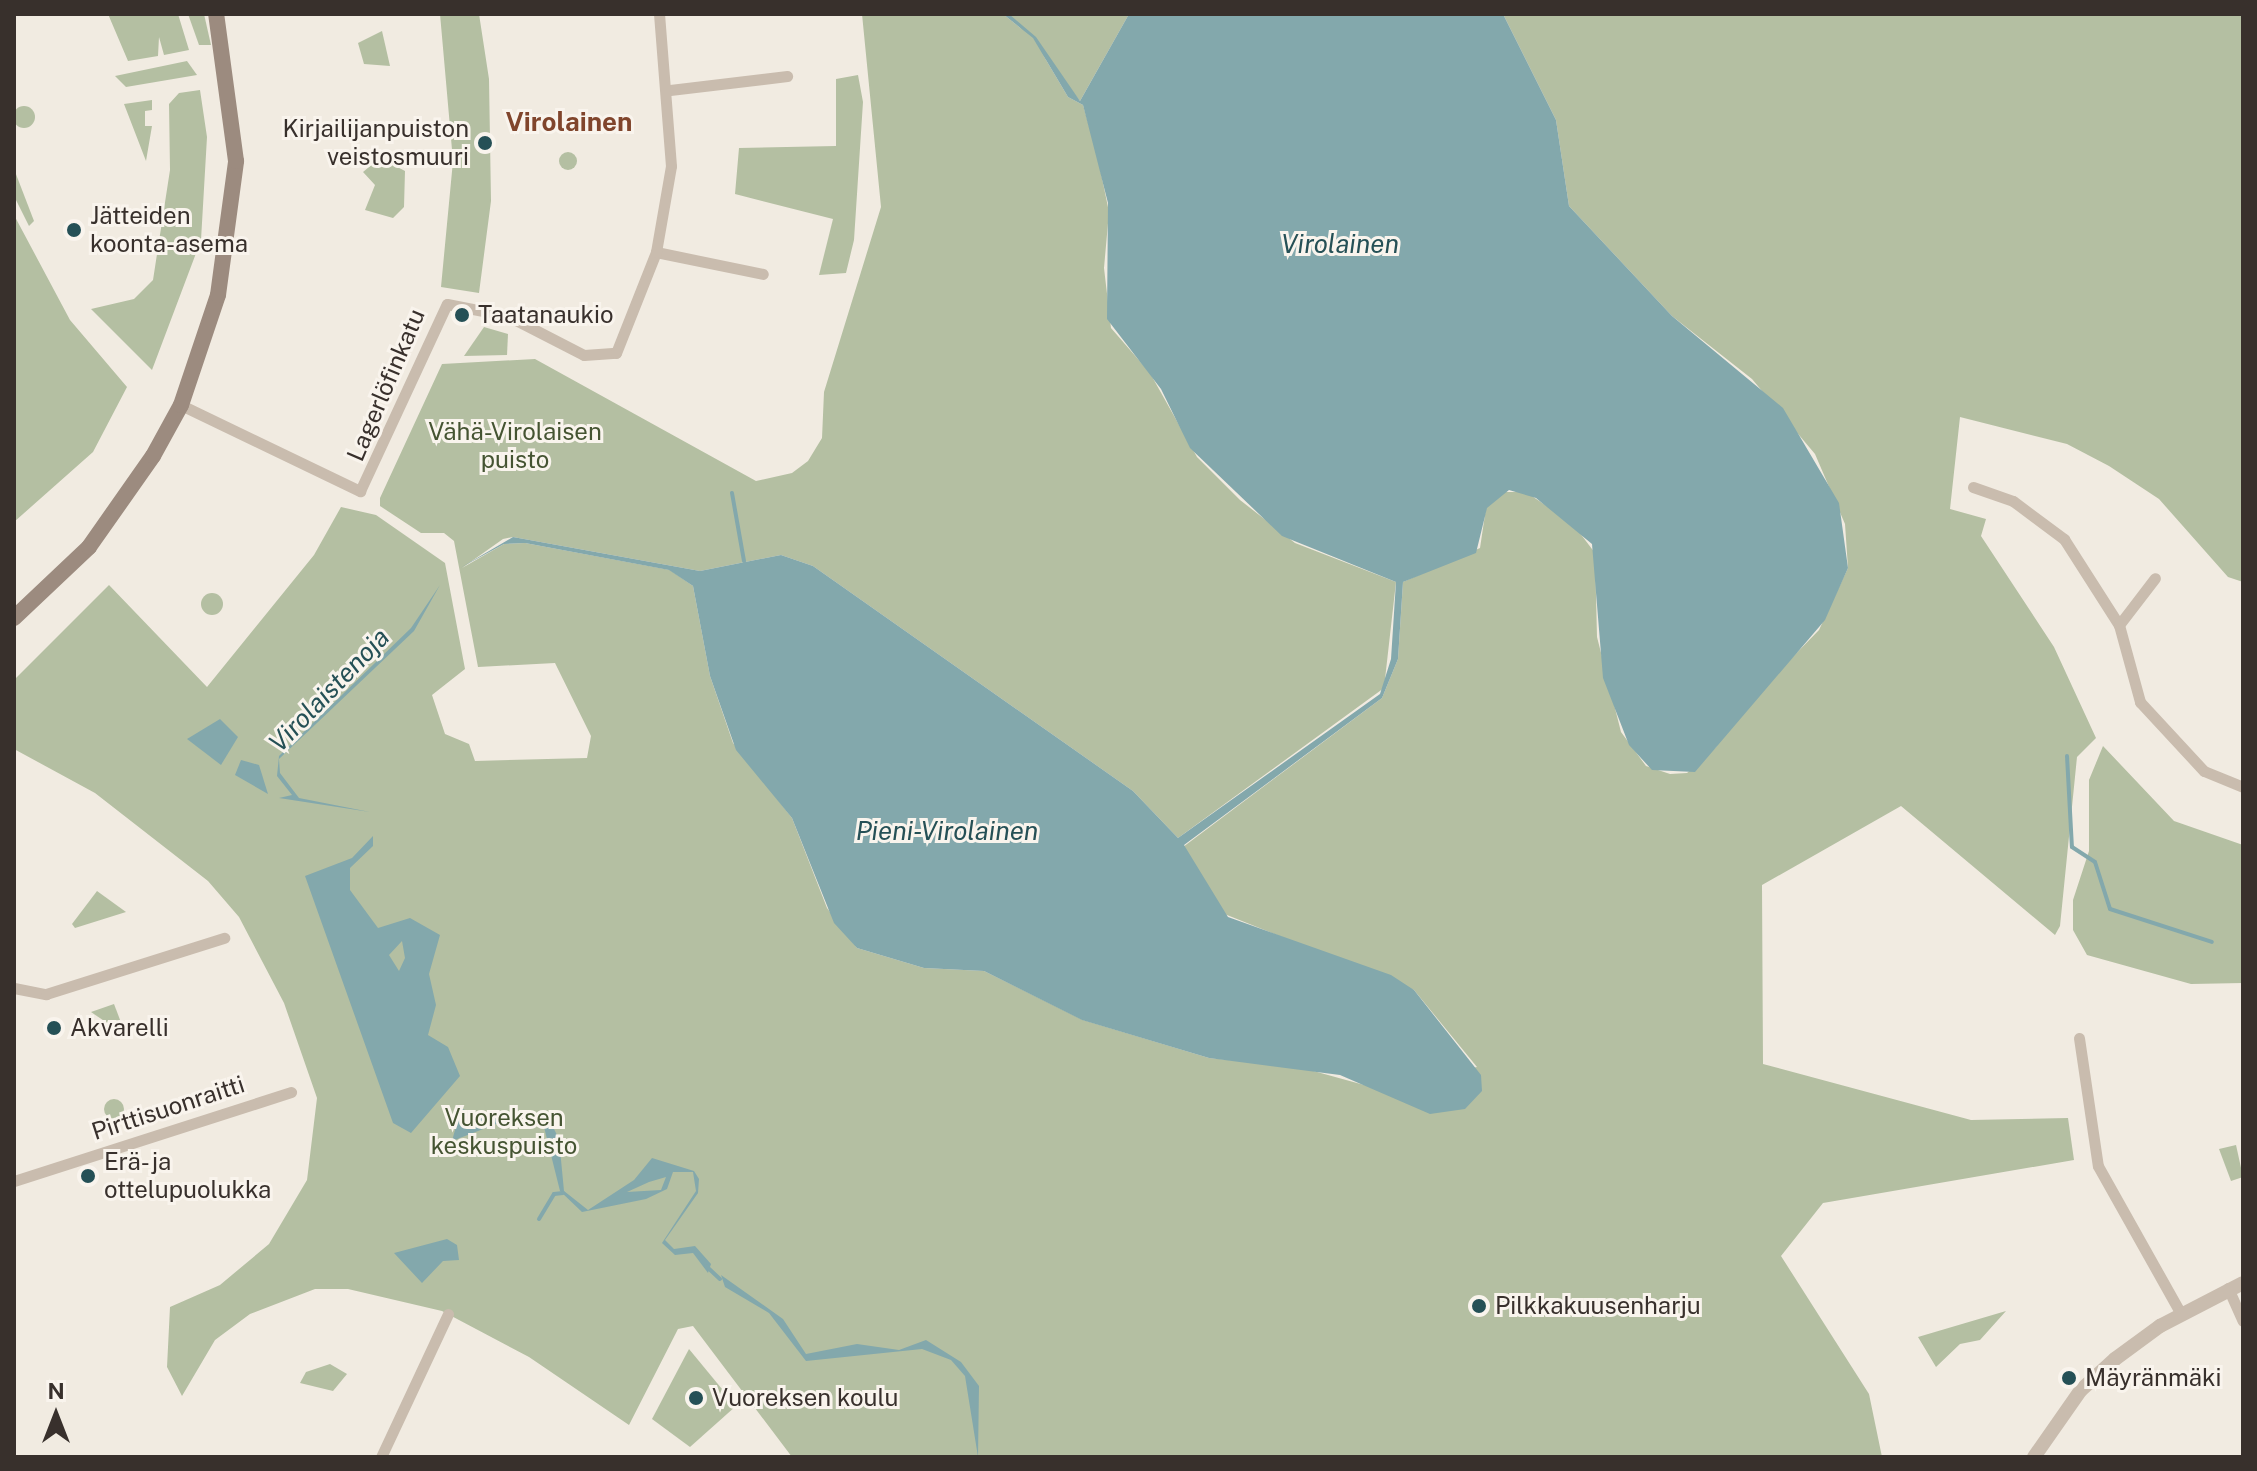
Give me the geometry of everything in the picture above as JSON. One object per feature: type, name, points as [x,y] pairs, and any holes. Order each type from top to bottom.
[{"type":"main road","points":[[14,618],[52,582],[129,492],[181,405],[218,295],[236,179],[216,14]]},
{"type":"street","points":[[659,14],[670,90],[671,166],[656,252],[763,274]]},
{"type":"street","points":[[670,90],[787,76]]},
{"type":"street","name":"Lagerlöfinkatu","points":[[181,405],[360,491],[400,417],[443,309],[464,304],[508,316],[584,355],[609,358],[656,252]]},
{"type":"street","points":[[1973,487],[2013,501],[2064,539],[2119,625],[2140,702],[2204,771],[2243,787]]},
{"type":"street","points":[[2119,625],[2155,578]]},
{"type":"street","points":[[15,988],[46,994],[224,938]]},
{"type":"street","points":[[2079,1038],[2098,1166],[2181,1314]]},
{"type":"street","name":"Pirttisuonraitti","points":[[14,1181],[291,1092]]},
{"type":"street","points":[[2034,1457],[2081,1390],[2181,1314],[2243,1283]]},
{"type":"street","points":[[2228,1288],[2243,1321]]},
{"type":"street","points":[[381,1457],[448,1314]]},
{"type":"green space","points":[[108,14],[178,14],[189,50],[164,55],[159,37],[158,56],[128,61]]},
{"type":"green space","points":[[188,14],[204,14],[211,45],[199,45]]},
{"type":"green space","points":[[440,14],[479,14],[489,79],[491,201],[479,293],[441,287],[453,161]]},
{"type":"green space","points":[[862,14],[1003,14],[1033,38],[1068,97],[1083,105],[1097,154],[1109,212],[1104,268],[1111,328],[1150,373],[1197,457],[1240,500],[1295,543],[1396,582],[1384,688],[1178,838],[1133,791],[813,566],[781,555],[700,571],[513,537],[503,539],[462,568],[504,544],[525,543],[670,570],[693,586],[710,676],[733,743],[792,818],[827,908],[857,948],[924,968],[984,971],[1083,1020],[1209,1058],[1299,1067],[1375,1088],[1477,1067],[1414,990],[1222,913],[1183,847],[1382,698],[1398,659],[1403,582],[1480,548],[1486,508],[1501,492],[1526,492],[1573,524],[1595,553],[1597,637],[1621,732],[1646,766],[1670,774],[1687,773],[1716,747],[1741,710],[1819,630],[1848,568],[1845,524],[1815,454],[1752,379],[1672,316],[1569,206],[1556,120],[1503,14],[2243,14],[2243,582],[2228,577],[2159,499],[2109,466],[2067,444],[1960,417],[1950,509],[1986,519],[1981,536],[2054,647],[2096,738],[2077,757],[2060,926],[2055,935],[1901,806],[1762,885],[1763,1064],[1971,1120],[2068,1118],[2074,1160],[1823,1203],[1781,1256],[1869,1394],[1882,1457],[792,1457],[693,1326],[678,1329],[629,1425],[529,1357],[442,1311],[348,1289],[315,1289],[250,1314],[215,1340],[182,1396],[167,1367],[170,1307],[220,1285],[269,1244],[307,1180],[317,1098],[284,1003],[239,917],[208,881],[95,793],[14,749],[14,680],[109,585],[207,687],[314,555],[341,507],[376,515],[445,563],[465,669],[432,695],[445,734],[469,744],[475,761],[587,758],[591,736],[555,663],[478,667],[454,541],[444,533],[421,533],[380,506],[380,498],[442,364],[535,359],[756,481],[792,473],[808,461],[822,438],[824,392],[881,207]]},
{"type":"green space","points":[[1009,14],[1129,14],[1080,101]]},
{"type":"green space","points":[[382,31],[390,66],[364,64],[358,43]]},
{"type":"green space","points":[[187,61],[197,75],[126,87],[115,76]]},
{"type":"green space","points":[[858,75],[863,102],[854,240],[846,273],[819,275],[833,219],[735,194],[739,148],[836,146],[836,79]]},
{"type":"green space","points":[[200,90],[207,137],[201,240],[152,370],[91,309],[134,299],[153,280],[170,170],[169,104],[179,93]]},
{"type":"green space","points":[[152,100],[152,110],[145,111],[145,126],[152,126],[146,161],[124,104]]},
{"type":"green space","points":[[24,106],[35,117],[24,128],[13,117]]},
{"type":"green space","points":[[564,152],[572,152],[577,161],[575,168],[564,170],[559,165],[559,157]]},
{"type":"green space","points":[[380,158],[405,171],[404,207],[393,218],[365,210],[375,185],[363,172]]},
{"type":"green space","points":[[14,169],[34,221],[29,226],[14,196]]},
{"type":"green space","points":[[14,215],[70,320],[127,387],[93,452],[14,522]]},
{"type":"green space","points":[[484,327],[508,334],[507,355],[464,356]]},
{"type":"green space","points":[[208,593],[216,593],[223,604],[216,615],[208,615],[201,608],[201,600]]},
{"type":"green space","points":[[2103,746],[2174,821],[2243,845],[2243,983],[2191,984],[2087,955],[2073,930],[2073,900],[2089,851],[2089,780]]},
{"type":"green space","points":[[97,891],[126,912],[75,928],[72,924]]},
{"type":"green space","points":[[114,1004],[122,1025],[116,1029],[91,1012]]},
{"type":"green space","points":[[114,1099],[121,1102],[124,1109],[121,1116],[114,1119],[107,1116],[104,1109],[107,1102]]},
{"type":"green space","points":[[2236,1145],[2243,1177],[2231,1181],[2219,1149]]},
{"type":"green space","points":[[2006,1311],[1980,1340],[1960,1344],[1936,1367],[1918,1337]]},
{"type":"green space","points":[[689,1349],[736,1406],[690,1447],[652,1419]]},
{"type":"green space","points":[[330,1364],[347,1374],[333,1391],[300,1383],[306,1372]]},
{"type":"water","name":"Virolainen","points":[[1003,14],[1009,14],[1036,37],[1080,101],[1129,14],[1503,14],[1556,120],[1569,206],[1672,316],[1783,408],[1839,503],[1848,568],[1825,620],[1695,772],[1652,770],[1629,745],[1603,678],[1592,544],[1536,498],[1509,490],[1487,508],[1476,553],[1403,582],[1398,659],[1382,698],[1184,845],[1228,917],[1391,975],[1414,990],[1481,1075],[1482,1091],[1465,1109],[1430,1114],[1340,1075],[1209,1058],[1082,1020],[984,971],[924,968],[857,948],[834,923],[792,818],[736,750],[710,676],[693,586],[669,570],[525,543],[504,544],[460,568],[513,537],[700,571],[781,555],[813,566],[1133,791],[1178,838],[1380,694],[1391,659],[1396,582],[1282,536],[1190,448],[1161,389],[1107,319],[1108,203],[1083,105],[1068,97],[1033,38]]},
{"type":"water","points":[[440,585],[414,631],[279,759],[280,773],[299,798],[370,812],[279,798],[292,795],[277,776],[279,756],[411,628]]},
{"type":"water","points":[[220,719],[238,737],[221,765],[187,739]]},
{"type":"water","points":[[241,760],[259,765],[268,794],[235,775]]},
{"type":"water","points":[[373,836],[373,846],[350,868],[350,890],[378,928],[410,918],[440,935],[429,974],[436,1005],[428,1035],[448,1047],[460,1076],[411,1133],[393,1123],[305,876],[352,858]],"holes":[[[402,941],[405,958],[399,971],[389,955]]]},
{"type":"water","points":[[461,1108],[485,1120],[522,1110],[549,1119],[559,1139],[564,1191],[588,1210],[634,1180],[652,1158],[694,1171],[699,1179],[698,1193],[665,1240],[674,1249],[695,1246],[711,1264],[708,1273],[693,1253],[675,1255],[662,1243],[696,1191],[693,1172],[673,1172],[667,1189],[646,1199],[582,1212],[560,1191],[543,1123],[517,1116],[452,1141]],"holes":[[[666,1177],[661,1190],[627,1192]]]},
{"type":"water","points":[[447,1239],[457,1245],[459,1260],[443,1261],[422,1283],[394,1253]]},
{"type":"water","points":[[721,1275],[783,1319],[806,1354],[857,1344],[899,1350],[926,1340],[961,1362],[979,1386],[978,1457],[965,1376],[951,1360],[922,1349],[806,1361],[769,1313],[725,1287]]},
{"type":"waterway","points":[[732,493],[744,561]]},
{"type":"waterway","points":[[2067,756],[2072,847],[2095,862],[2110,909],[2212,942]]},
{"type":"waterway","points":[[539,1219],[554,1194],[563,1193]]},
{"type":"waterway","points":[[706,1266],[720,1279]]},
{"type":"place","name":"Kirjailijanpuiston veistosmuuri","points":[[485,143]]},
{"type":"place","name":"Jätteiden koonta-asema","points":[[74,230]]},
{"type":"place","name":"Taatanaukio","points":[[462,315]]},
{"type":"place","name":"Akvarelli","points":[[54,1028]]},
{"type":"place","name":"Erä- ja ottelupuolukka","points":[[88,1176]]},
{"type":"place","name":"Pilkkakuusenharju","points":[[1479,1306]]},
{"type":"place","name":"Mäyränmäki","points":[[2069,1378]]},
{"type":"place","name":"Vuoreksen koulu","points":[[696,1398]]},
{"type":"district","name":"Virolainen","points":[[569,122]]},
{"type":"park label","name":"Vähä-Virolaisen puisto","points":[[515,446]]},
{"type":"park label","name":"Vuoreksen keskuspuisto","points":[[504,1132]]},
{"type":"water label","name":"Virolaistenoja","points":[[329,690]]},
{"type":"water label","name":"Pieni-Virolainen","points":[[947,831]]}]
